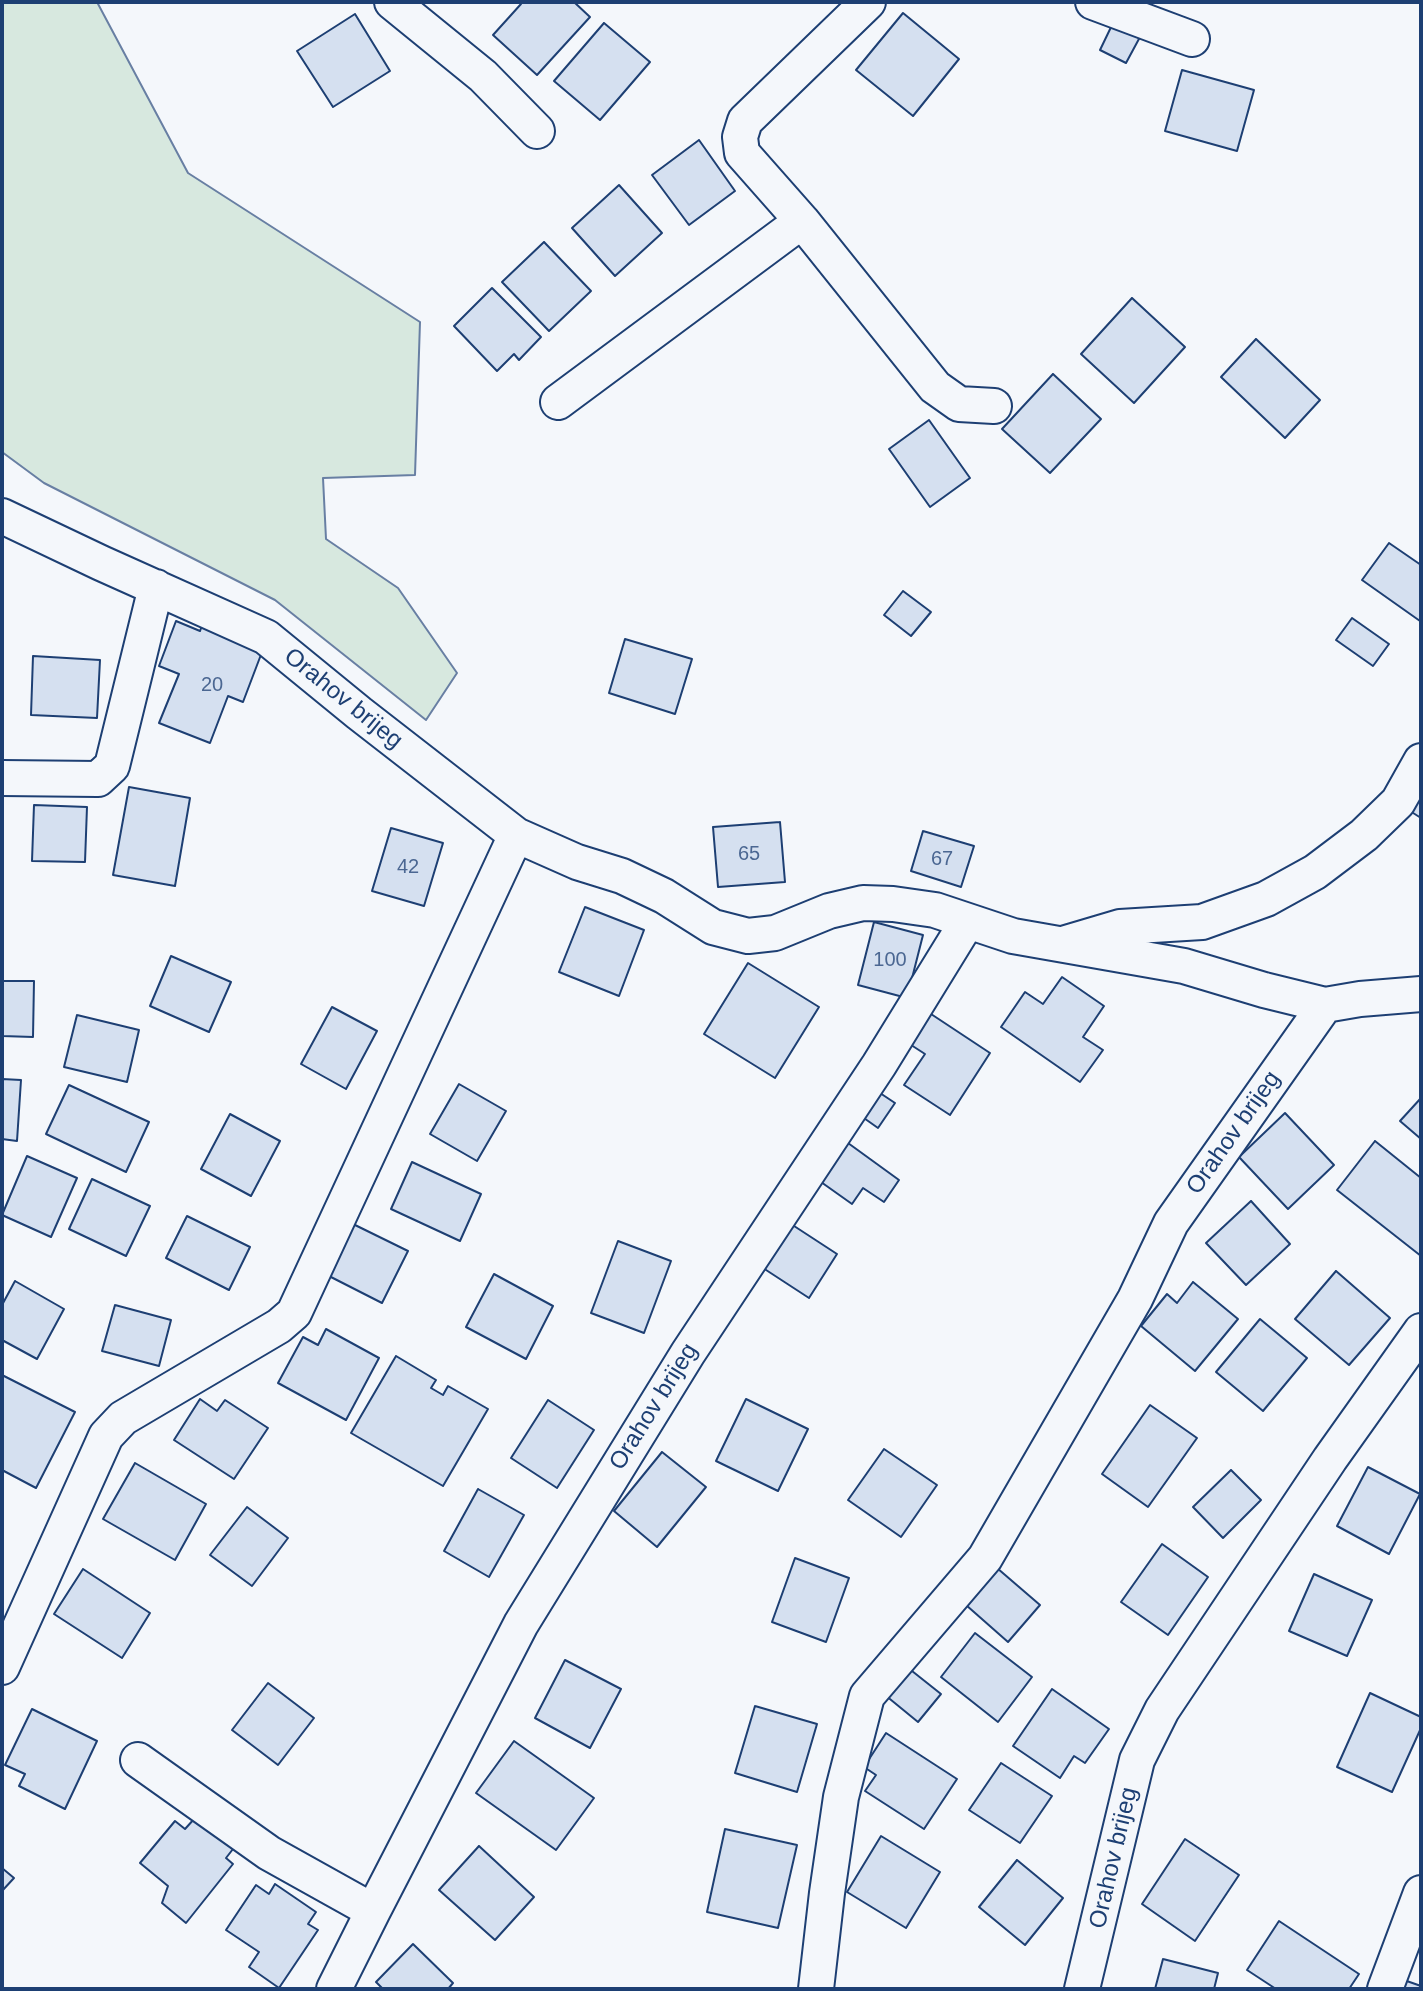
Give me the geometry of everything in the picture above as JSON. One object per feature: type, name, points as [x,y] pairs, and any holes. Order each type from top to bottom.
[{"type":"street","points":[[392,2],[483,76],[537,131]]},
{"type":"street","points":[[868,2],[745,121],[740,137],[742,153],[802,221],[935,387],[959,404],[994,406]]},
{"type":"street","points":[[1093,2],[1192,39]]},
{"type":"street","points":[[558,402],[802,221]]},
{"type":"street","name":"Orahov brijeg","points":[[2,516],[266,637],[516,835],[650,889],[713,927],[748,936],[775,933],[829,911],[863,903],[893,904],[935,910],[1013,936],[1184,966],[1325,1005],[1421,994]]},
{"type":"street","points":[[2,778],[98,779],[112,766],[156,587]]},
{"type":"street","name":"Orahov brijeg","points":[[1058,945],[1120,927],[1202,922],[1266,899],[1315,872],[1364,835],[1398,802],[1421,761]]},
{"type":"street","points":[[2,1667],[106,1436],[123,1418],[279,1326],[294,1313],[516,835]]},
{"type":"street","name":"Orahov brijeg","points":[[334,1989],[521,1624],[688,1353],[879,1065],[967,922]]},
{"type":"street","name":"Orahov brijeg","points":[[816,1989],[841,1797],[867,1696],[985,1558],[1135,1299],[1171,1223],[1325,1005]]},
{"type":"street","name":"Orahov brijeg","points":[[1082,1989],[1137,1760],[1162,1710],[1330,1459],[1421,1331]]},
{"type":"street","points":[[138,1760],[269,1853],[373,1911]]},
{"type":"street","points":[[1385,1989],[1421,1893]]},
{"type":"shaded area","points":[[2,2],[97,2],[188,173],[420,322],[415,475],[323,478],[326,539],[398,588],[457,673],[426,720],[275,600],[44,483],[2,452]]},
{"type":"building","points":[[520,2],[574,2],[590,17],[537,75],[493,35]]},
{"type":"building","points":[[903,13],[959,59],[913,116],[856,70]]},
{"type":"building","points":[[355,14],[390,71],[333,107],[297,51]]},
{"type":"building","points":[[604,23],[650,62],[600,120],[554,81]]},
{"type":"building","points":[[1113,23],[1140,37],[1126,63],[1100,50]]},
{"type":"building","points":[[1182,70],[1254,90],[1237,151],[1165,131]]},
{"type":"building","points":[[699,140],[735,191],[689,225],[652,175]]},
{"type":"building","points":[[619,185],[662,233],[615,276],[572,228]]},
{"type":"building","points":[[544,242],[591,291],[549,331],[502,282]]},
{"type":"building","points":[[492,288],[541,337],[519,360],[514,354],[497,371],[454,326]]},
{"type":"building","points":[[1132,298],[1185,347],[1134,403],[1081,354]]},
{"type":"building","points":[[1256,339],[1320,400],[1285,438],[1221,377]]},
{"type":"building","points":[[1053,374],[1101,419],[1050,473],[1002,429]]},
{"type":"building","points":[[929,420],[970,478],[930,507],[889,449]]},
{"type":"building","points":[[1389,543],[1421,565],[1420,621],[1362,580]]},
{"type":"building","points":[[903,591],[931,612],[911,636],[884,615]]},
{"type":"building","points":[[205,618],[262,652],[243,702],[228,696],[210,743],[159,723],[179,674],[159,666],[176,621],[200,631]]},
{"type":"building","points":[[1352,618],[1389,644],[1373,666],[1336,640]]},
{"type":"building","points":[[625,639],[692,659],[675,714],[609,693]]},
{"type":"building","points":[[33,656],[100,660],[97,718],[31,715]]},
{"type":"building","points":[[129,787],[190,798],[175,886],[113,875]]},
{"type":"building","points":[[1421,793],[1421,818],[1410,811]]},
{"type":"building","points":[[34,805],[87,807],[85,862],[32,861]]},
{"type":"building","points":[[780,822],[785,882],[718,887],[713,827]]},
{"type":"building","points":[[391,828],[443,843],[424,906],[372,891]]},
{"type":"building","points":[[923,831],[974,846],[961,887],[911,871]]},
{"type":"building","points":[[585,907],[644,930],[619,996],[559,972]]},
{"type":"building","points":[[874,922],[923,935],[907,998],[858,985]]},
{"type":"building","points":[[171,956],[231,982],[209,1032],[150,1006]]},
{"type":"building","points":[[748,963],[819,1007],[775,1078],[704,1034]]},
{"type":"building","points":[[1062,977],[1104,1006],[1083,1037],[1103,1050],[1080,1082],[1001,1027],[1025,992],[1043,1004]]},
{"type":"building","points":[[2,981],[34,981],[33,1037],[2,1036]]},
{"type":"building","points":[[332,1007],[377,1031],[346,1089],[301,1064]]},
{"type":"building","points":[[928,1012],[990,1053],[950,1115],[904,1085],[925,1054],[908,1043]]},
{"type":"building","points":[[77,1015],[139,1030],[127,1082],[64,1067]]},
{"type":"building","points":[[2,1079],[21,1080],[17,1141],[2,1139]]},
{"type":"building","points":[[459,1084],[506,1111],[477,1161],[430,1134]]},
{"type":"building","points":[[69,1085],[149,1122],[126,1172],[46,1134]]},
{"type":"building","points":[[877,1091],[895,1103],[878,1128],[861,1116]]},
{"type":"building","points":[[1421,1098],[1421,1139],[1400,1121]]},
{"type":"building","points":[[1285,1113],[1334,1165],[1288,1209],[1239,1157]]},
{"type":"building","points":[[230,1114],[280,1141],[251,1196],[201,1169]]},
{"type":"building","points":[[1375,1141],[1421,1178],[1421,1256],[1337,1190]]},
{"type":"building","points":[[848,1143],[899,1180],[884,1202],[863,1188],[852,1204],[821,1182]]},
{"type":"building","points":[[27,1156],[77,1178],[51,1237],[2,1215]]},
{"type":"building","points":[[412,1162],[481,1194],[460,1241],[391,1209]]},
{"type":"building","points":[[92,1179],[150,1206],[126,1256],[69,1229]]},
{"type":"building","points":[[1251,1201],[1290,1244],[1246,1285],[1206,1243]]},
{"type":"building","points":[[187,1216],[250,1247],[229,1290],[166,1258]]},
{"type":"building","points":[[353,1224],[408,1251],[382,1303],[327,1275]]},
{"type":"building","points":[[791,1224],[837,1254],[809,1298],[763,1268]]},
{"type":"building","points":[[618,1241],[671,1261],[644,1333],[591,1313]]},
{"type":"building","points":[[1336,1271],[1390,1318],[1349,1365],[1295,1319]]},
{"type":"building","points":[[494,1274],[553,1306],[526,1359],[466,1327]]},
{"type":"building","points":[[15,1281],[64,1309],[37,1359],[2,1340],[2,1305]]},
{"type":"building","points":[[1193,1282],[1238,1319],[1195,1371],[1141,1326],[1167,1294],[1177,1303]]},
{"type":"building","points":[[115,1305],[171,1320],[159,1366],[102,1351]]},
{"type":"building","points":[[1260,1319],[1307,1358],[1263,1411],[1216,1372]]},
{"type":"building","points":[[326,1329],[379,1358],[346,1420],[278,1383],[303,1337],[318,1345]]},
{"type":"building","points":[[396,1356],[436,1380],[431,1388],[443,1395],[448,1386],[488,1409],[443,1486],[351,1433]]},
{"type":"building","points":[[2,1375],[75,1412],[36,1488],[2,1470]]},
{"type":"building","points":[[200,1399],[217,1411],[225,1400],[268,1428],[234,1479],[174,1440]]},
{"type":"building","points":[[746,1399],[808,1429],[778,1491],[716,1461]]},
{"type":"building","points":[[548,1400],[594,1430],[557,1488],[511,1458]]},
{"type":"building","points":[[1150,1405],[1197,1438],[1148,1507],[1102,1474]]},
{"type":"building","points":[[884,1449],[937,1485],[901,1537],[848,1500]]},
{"type":"building","points":[[662,1452],[706,1487],[657,1547],[614,1511]]},
{"type":"building","points":[[135,1463],[206,1504],[175,1560],[103,1519]]},
{"type":"building","points":[[1368,1467],[1420,1494],[1389,1554],[1337,1526]]},
{"type":"building","points":[[1231,1470],[1261,1500],[1223,1538],[1193,1507]]},
{"type":"building","points":[[478,1489],[524,1515],[489,1577],[444,1551]]},
{"type":"building","points":[[247,1507],[288,1538],[252,1586],[210,1555]]},
{"type":"building","points":[[1162,1544],[1208,1577],[1168,1635],[1121,1602]]},
{"type":"building","points":[[795,1558],[849,1578],[826,1642],[772,1622]]},
{"type":"building","points":[[997,1568],[1040,1605],[1008,1642],[966,1605]]},
{"type":"building","points":[[83,1569],[150,1613],[122,1658],[54,1614]]},
{"type":"building","points":[[1314,1574],[1372,1600],[1347,1656],[1289,1631]]},
{"type":"building","points":[[975,1633],[1032,1677],[998,1722],[941,1677]]},
{"type":"building","points":[[565,1660],[621,1689],[590,1748],[535,1718]]},
{"type":"building","points":[[907,1667],[941,1694],[918,1722],[885,1695]]},
{"type":"building","points":[[268,1683],[314,1718],[278,1765],[232,1730]]},
{"type":"building","points":[[1052,1689],[1109,1729],[1085,1763],[1074,1756],[1060,1778],[1013,1746]]},
{"type":"building","points":[[1370,1693],[1421,1717],[1421,1728],[1392,1792],[1337,1767]]},
{"type":"building","points":[[755,1706],[817,1724],[797,1792],[735,1773]]},
{"type":"building","points":[[32,1709],[97,1741],[65,1809],[19,1786],[25,1774],[5,1765]]},
{"type":"building","points":[[886,1733],[957,1779],[924,1829],[865,1791],[876,1775],[864,1767]]},
{"type":"building","points":[[514,1741],[594,1798],[556,1850],[476,1793]]},
{"type":"building","points":[[1001,1763],[1052,1796],[1020,1843],[969,1810]]},
{"type":"building","points":[[195,1818],[233,1849],[226,1858],[233,1864],[186,1923],[162,1903],[168,1886],[140,1863],[175,1821],[185,1829]]},
{"type":"building","points":[[725,1829],[797,1845],[778,1928],[707,1912]]},
{"type":"building","points":[[881,1836],[940,1872],[906,1928],[847,1892]]},
{"type":"building","points":[[1185,1839],[1239,1875],[1195,1941],[1142,1904]]},
{"type":"building","points":[[479,1846],[534,1897],[495,1940],[439,1890]]},
{"type":"building","points":[[1017,1860],[1063,1898],[1025,1945],[979,1907]]},
{"type":"building","points":[[2,1868],[14,1878],[2,1891]]},
{"type":"building","points":[[275,1884],[316,1912],[308,1924],[318,1930],[279,1988],[249,1967],[259,1952],[226,1930],[256,1885],[269,1894]]},
{"type":"building","points":[[1279,1921],[1359,1974],[1349,1989],[1276,1989],[1247,1970]]},
{"type":"building","points":[[413,1944],[453,1983],[448,1989],[383,1989],[376,1982]]},
{"type":"building","points":[[1163,1959],[1218,1973],[1214,1989],[1155,1989]]},
{"type":"building","points":[[1401,1979],[1421,1986],[1421,1989],[1398,1989]]}]
